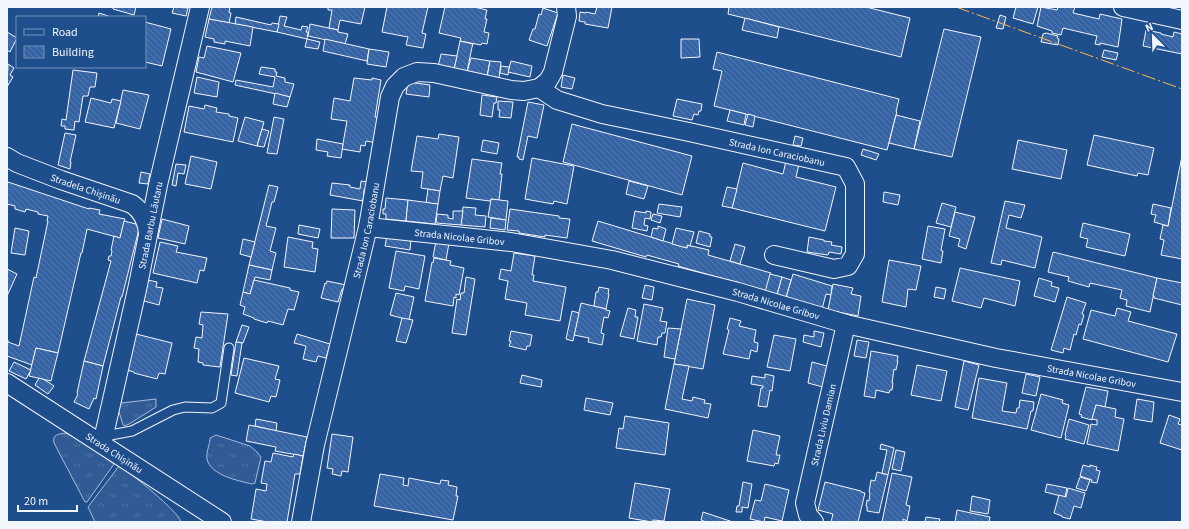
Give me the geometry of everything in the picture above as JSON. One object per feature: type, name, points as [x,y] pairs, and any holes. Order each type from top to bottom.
[{"type":"street","name":"Strada Barbu Lăutaru","points":[[103,440],[158,185],[200,7]]},
{"type":"street","points":[[539,88],[548,81],[553,72],[567,16],[566,7]]},
{"type":"street","points":[[1123,7],[1182,20]]},
{"type":"street","name":"Strada Ion Caraciobanu","points":[[301,522],[315,445],[368,227],[390,97],[395,86],[404,77],[418,72],[434,73],[511,90],[524,91],[539,88],[557,100],[602,114],[846,167],[854,184],[855,190],[855,254],[848,266],[834,269],[774,255]]},
{"type":"street","name":"Stradela Chișinău","points":[[7,157],[17,163],[61,180],[132,204],[138,208],[143,215],[148,234]]},
{"type":"street","name":"Strada Nicolae Gribov","points":[[368,227],[511,242],[612,260],[738,292],[846,324],[996,358],[1182,392]]},
{"type":"street","name":"Strada Liviu Damian","points":[[814,522],[808,515],[805,503],[846,324]]},
{"type":"street","name":"Strada Chișinău","points":[[7,383],[103,440],[221,522]]},
{"type":"lane","points":[[103,440],[132,430],[173,410],[184,407],[212,408],[221,403],[229,348]]},
{"type":"green space","points":[[121,397],[121,403],[156,399],[156,407],[125,426],[123,425],[116,402]]},
{"type":"green space","points":[[66,433],[92,447],[114,464],[87,502],[85,502],[54,443],[55,436]]},
{"type":"green space","points":[[216,435],[250,446],[257,452],[261,457],[255,483],[252,484],[226,476],[219,473],[209,465],[207,452],[210,438]]},
{"type":"green space","points":[[119,466],[163,501],[181,522],[95,522],[88,507]]},
{"type":"building","points":[[113,7],[136,7],[134,15],[113,9]]},
{"type":"building","points":[[174,7],[188,8],[186,16],[172,13]]},
{"type":"building","points":[[212,7],[230,7],[229,12],[231,13],[229,23],[209,19]]},
{"type":"building","points":[[328,7],[365,7],[361,24],[340,20],[338,30],[329,28],[332,10],[328,10]]},
{"type":"building","points":[[387,7],[428,7],[422,33],[426,34],[423,48],[406,45],[408,37],[382,32]]},
{"type":"building","points":[[445,7],[474,7],[487,10],[485,19],[487,19],[484,32],[489,33],[487,44],[482,43],[481,45],[460,41],[461,38],[439,33]]},
{"type":"building","points":[[597,7],[612,7],[608,28],[585,24],[585,22],[579,21],[580,12],[595,14]]},
{"type":"building","points":[[729,7],[866,7],[910,18],[901,57],[728,14]]},
{"type":"building","points":[[1016,7],[1038,7],[1033,24],[1013,18]]},
{"type":"building","points":[[1041,7],[1057,10],[1058,7],[1075,7],[1073,13],[1099,19],[1100,14],[1122,19],[1118,47],[1100,43],[1100,45],[1095,44],[1097,36],[1063,28],[1061,35],[1052,33],[1052,31],[1037,26]]},
{"type":"building","points":[[543,8],[558,13],[547,46],[529,40],[533,29],[535,29],[539,14],[541,15]]},
{"type":"building","points":[[99,13],[108,16],[98,16]]},
{"type":"building","points":[[1000,15],[1006,17],[1003,29],[996,28]]},
{"type":"building","points":[[280,16],[287,17],[284,26],[301,30],[302,26],[308,27],[306,32],[308,32],[307,39],[277,32]]},
{"type":"building","points":[[236,17],[271,25],[272,23],[279,24],[277,32],[235,24]]},
{"type":"building","points":[[745,18],[779,27],[777,38],[742,30]]},
{"type":"building","points":[[209,19],[253,27],[250,46],[225,41],[225,44],[214,42],[214,39],[205,37]]},
{"type":"building","points":[[146,22],[171,29],[162,66],[146,62]]},
{"type":"building","points":[[310,24],[338,30],[338,32],[348,34],[345,44],[308,36]]},
{"type":"building","points":[[944,29],[981,37],[952,157],[914,149]]},
{"type":"building","points":[[1146,30],[1173,37],[1174,32],[1182,34],[1182,54],[1143,46]]},
{"type":"building","points":[[7,32],[16,37],[16,40],[10,52],[7,50]]},
{"type":"building","points":[[1046,33],[1058,36],[1058,45],[1041,42],[1043,34]]},
{"type":"building","points":[[307,39],[320,42],[318,49],[305,47]]},
{"type":"building","points":[[325,39],[369,49],[367,61],[323,51]]},
{"type":"building","points":[[681,39],[699,39],[700,57],[681,58]]},
{"type":"building","points":[[460,41],[473,44],[467,72],[454,69]]},
{"type":"building","points":[[207,46],[241,53],[233,82],[196,72],[199,57],[204,58]]},
{"type":"building","points":[[369,49],[389,52],[386,67],[367,64]]},
{"type":"building","points":[[1104,50],[1118,53],[1116,60],[1102,57]]},
{"type":"building","points":[[717,52],[899,99],[887,150],[714,106],[722,71],[713,69]]},
{"type":"building","points":[[441,54],[457,56],[454,69],[438,67]]},
{"type":"building","points":[[471,58],[490,61],[487,76],[467,72]]},
{"type":"building","points":[[490,61],[501,62],[499,79],[487,77]]},
{"type":"building","points":[[511,61],[532,66],[530,77],[508,72]]},
{"type":"building","points":[[8,64],[14,68],[10,75],[13,77],[7,87]]},
{"type":"building","points":[[501,66],[509,67],[508,75],[500,73]]},
{"type":"building","points":[[261,67],[275,69],[275,72],[277,72],[276,76],[285,78],[285,82],[294,84],[290,97],[235,85],[236,80],[273,87],[275,77],[259,74]]},
{"type":"building","points":[[73,70],[97,73],[95,87],[90,87],[88,96],[83,96],[79,122],[75,121],[74,130],[65,129],[65,126],[61,126],[62,119],[66,120]]},
{"type":"building","points":[[563,75],[575,78],[572,89],[561,87]]},
{"type":"building","points":[[197,77],[219,82],[217,97],[194,93]]},
{"type":"building","points":[[354,78],[372,80],[372,78],[381,80],[375,117],[381,118],[377,143],[366,141],[365,146],[361,145],[360,152],[342,149],[347,121],[331,119],[334,98],[350,101]]},
{"type":"building","points":[[408,82],[430,85],[429,97],[406,94]]},
{"type":"building","points":[[123,90],[149,95],[140,129],[116,123]]},
{"type":"building","points":[[275,93],[290,97],[287,107],[273,104]]},
{"type":"building","points":[[482,95],[497,97],[496,103],[494,103],[492,117],[480,115]]},
{"type":"building","points":[[91,98],[111,103],[112,99],[121,101],[114,128],[85,122]]},
{"type":"building","points":[[677,99],[702,104],[701,111],[699,111],[698,115],[694,114],[692,120],[673,116]]},
{"type":"building","points":[[498,101],[513,102],[511,118],[499,117],[500,110],[498,110]]},
{"type":"building","points":[[528,102],[544,105],[537,138],[528,136],[523,160],[517,157]]},
{"type":"building","points":[[205,105],[217,108],[216,112],[229,114],[229,116],[238,118],[233,142],[184,132],[189,106],[204,109]]},
{"type":"building","points":[[730,110],[746,114],[744,125],[727,121]]},
{"type":"building","points":[[748,114],[755,116],[753,127],[745,125]]},
{"type":"building","points":[[896,115],[920,121],[914,149],[889,143]]},
{"type":"building","points":[[245,117],[264,122],[257,146],[238,141]]},
{"type":"building","points":[[274,117],[284,119],[277,154],[267,153]]},
{"type":"building","points":[[572,124],[692,156],[682,195],[563,162]]},
{"type":"building","points":[[262,129],[269,131],[264,147],[257,146]]},
{"type":"building","points":[[65,133],[76,135],[70,162],[70,169],[58,165]]},
{"type":"building","points":[[439,134],[459,137],[453,178],[443,176],[440,191],[421,188],[423,172],[411,171],[417,136],[438,139]]},
{"type":"building","points":[[1094,135],[1154,148],[1148,175],[1138,173],[1137,176],[1087,165]]},
{"type":"building","points":[[795,136],[803,138],[801,146],[793,145]]},
{"type":"building","points":[[317,139],[343,144],[341,158],[327,156],[328,152],[316,150]]},
{"type":"building","points":[[483,140],[499,143],[497,154],[481,151]]},
{"type":"building","points":[[1018,140],[1067,150],[1061,179],[1012,169]]},
{"type":"building","points":[[863,149],[879,154],[876,160],[861,155]]},
{"type":"building","points":[[191,156],[217,162],[211,189],[185,184]]},
{"type":"building","points":[[1182,156],[1182,259],[1161,255],[1164,240],[1160,239],[1163,225],[1168,226]]},
{"type":"building","points":[[532,158],[574,166],[567,204],[554,201],[553,204],[525,199]]},
{"type":"building","points":[[472,159],[502,163],[499,200],[491,199],[490,201],[466,198]]},
{"type":"building","points":[[786,161],[799,164],[796,177],[836,187],[825,231],[732,208],[743,163],[783,174]]},
{"type":"building","points":[[176,164],[186,165],[184,174],[178,173],[176,186],[172,185]]},
{"type":"building","points":[[141,172],[150,174],[148,184],[139,183]]},
{"type":"building","points":[[361,181],[368,182],[366,190],[364,190],[363,201],[330,195],[332,183],[350,185],[350,187],[360,189]]},
{"type":"building","points":[[629,181],[648,186],[644,199],[626,194]]},
{"type":"building","points":[[8,182],[89,209],[100,210],[99,214],[125,219],[120,238],[87,229],[58,353],[36,348],[32,365],[7,356],[7,339],[8,342],[19,346],[34,277],[36,278],[48,216],[26,209],[25,212],[15,209],[15,206],[7,204]]},
{"type":"building","points":[[269,185],[278,187],[274,202],[272,202],[266,226],[276,228],[270,251],[276,253],[272,270],[249,265]]},
{"type":"building","points":[[727,187],[737,189],[732,208],[722,206]]},
{"type":"building","points":[[428,189],[440,191],[438,204],[426,203]]},
{"type":"building","points":[[884,192],[900,195],[898,205],[883,202]]},
{"type":"building","points":[[386,198],[408,200],[406,221],[386,219],[386,214],[383,214],[383,209],[385,209]]},
{"type":"building","points":[[491,199],[508,201],[506,220],[488,217]]},
{"type":"building","points":[[408,200],[438,204],[435,224],[406,221]]},
{"type":"building","points":[[1005,201],[1025,205],[1021,218],[1009,215],[1006,228],[1042,237],[1035,268],[1002,260],[1001,265],[991,263]]},
{"type":"building","points":[[942,203],[956,207],[951,227],[936,223]]},
{"type":"building","points":[[659,204],[682,207],[680,217],[657,213]]},
{"type":"building","points":[[1153,204],[1171,208],[1168,226],[1154,222],[1156,215],[1151,214]]},
{"type":"building","points":[[463,207],[476,208],[475,215],[486,216],[485,227],[461,225]]},
{"type":"building","points":[[332,209],[355,210],[354,238],[331,238]]},
{"type":"building","points":[[510,209],[570,219],[567,238],[545,235],[545,237],[507,230]]},
{"type":"building","points":[[453,211],[463,211],[461,225],[436,223],[437,214],[448,215],[448,218],[453,219]]},
{"type":"building","points":[[635,211],[646,213],[646,211],[651,212],[650,219],[645,218],[644,225],[648,226],[647,231],[632,228]]},
{"type":"building","points":[[955,212],[975,217],[966,249],[958,246],[960,239],[949,236]]},
{"type":"building","points":[[653,214],[662,216],[660,223],[651,220]]},
{"type":"building","points":[[491,218],[506,220],[505,230],[490,228]]},
{"type":"building","points":[[162,219],[189,226],[185,244],[158,238]]},
{"type":"building","points":[[124,221],[140,225],[103,366],[84,361],[111,261],[108,260],[109,256],[111,256],[114,236],[120,238]]},
{"type":"building","points":[[598,221],[687,248],[687,245],[709,250],[708,255],[771,273],[766,291],[678,266],[679,264],[647,255],[646,257],[592,241]]},
{"type":"building","points":[[1083,223],[1130,234],[1125,256],[1086,247],[1088,239],[1080,237]]},
{"type":"building","points":[[299,225],[320,229],[318,238],[298,234]]},
{"type":"building","points":[[658,226],[666,229],[663,241],[651,237],[653,228],[658,229]]},
{"type":"building","points":[[928,226],[945,229],[941,250],[943,251],[941,263],[922,259]]},
{"type":"building","points":[[15,228],[29,231],[25,255],[11,253]]},
{"type":"building","points":[[676,228],[694,232],[690,246],[687,245],[687,248],[672,244]]},
{"type":"building","points":[[699,231],[710,234],[710,237],[712,237],[710,247],[696,243]]},
{"type":"building","points":[[387,236],[411,239],[410,250],[385,246]]},
{"type":"building","points":[[288,237],[313,242],[312,248],[318,249],[315,272],[284,267]]},
{"type":"building","points":[[809,237],[832,242],[831,245],[842,247],[841,254],[829,252],[828,255],[807,252]]},
{"type":"building","points":[[243,239],[255,242],[251,257],[240,254]]},
{"type":"building","points":[[436,241],[449,243],[446,260],[433,257]]},
{"type":"building","points":[[160,242],[178,246],[176,252],[207,258],[204,271],[200,270],[197,283],[153,273]]},
{"type":"building","points":[[735,244],[745,247],[740,264],[730,261]]},
{"type":"building","points":[[396,251],[425,256],[419,289],[405,286],[404,291],[389,288]]},
{"type":"building","points":[[1053,252],[1157,278],[1150,312],[1126,306],[1127,300],[1120,298],[1122,290],[1090,283],[1089,287],[1068,281],[1069,277],[1048,272]]},
{"type":"building","points":[[514,253],[535,256],[532,275],[534,275],[533,281],[566,287],[560,321],[525,315],[527,303],[505,299],[508,281],[499,279],[501,269],[511,271]]},
{"type":"building","points":[[434,258],[451,261],[450,265],[464,268],[459,295],[456,294],[456,298],[454,297],[453,306],[425,301]]},
{"type":"building","points":[[889,260],[921,266],[916,290],[908,289],[906,307],[882,302]]},
{"type":"building","points":[[249,265],[272,270],[270,280],[255,277],[250,294],[243,292]]},
{"type":"building","points":[[960,268],[1020,281],[1015,306],[984,298],[981,308],[952,301]]},
{"type":"building","points":[[7,269],[17,274],[7,296]]},
{"type":"building","points":[[770,274],[782,277],[777,295],[765,292]]},
{"type":"building","points":[[793,274],[832,286],[831,295],[826,294],[822,309],[786,297]]},
{"type":"building","points":[[466,277],[475,279],[466,335],[452,333],[457,299],[460,300],[461,293],[464,293]]},
{"type":"building","points":[[782,277],[791,280],[786,297],[777,295]]},
{"type":"building","points":[[1039,278],[1052,282],[1051,286],[1059,288],[1055,302],[1034,296]]},
{"type":"building","points":[[1157,278],[1182,283],[1182,305],[1154,298],[1153,296]]},
{"type":"building","points":[[148,280],[157,282],[156,287],[163,288],[159,305],[144,301]]},
{"type":"building","points":[[254,280],[290,288],[290,290],[299,292],[294,310],[288,309],[283,325],[268,321],[267,323],[243,314],[245,307],[240,305],[243,292],[250,294]]},
{"type":"building","points":[[327,281],[346,285],[345,290],[342,289],[338,302],[321,298],[325,283],[326,284]]},
{"type":"building","points":[[833,284],[853,288],[851,294],[861,296],[858,316],[828,310]]},
{"type":"building","points":[[645,285],[654,287],[652,300],[642,298]]},
{"type":"building","points":[[599,287],[609,289],[606,309],[594,306],[596,292],[598,292]]},
{"type":"building","points":[[936,287],[946,289],[944,299],[934,297]]},
{"type":"building","points":[[396,293],[414,297],[409,320],[390,315]]},
{"type":"building","points":[[1067,297],[1086,303],[1082,314],[1084,315],[1081,325],[1079,324],[1076,335],[1074,334],[1070,350],[1064,348],[1063,353],[1051,350]]},
{"type":"building","points":[[687,299],[715,305],[703,369],[674,364]]},
{"type":"building","points":[[581,303],[610,311],[608,318],[604,317],[601,333],[604,334],[602,345],[588,342],[589,338],[574,335]]},
{"type":"building","points":[[644,304],[663,308],[660,321],[667,322],[665,333],[662,333],[661,337],[658,337],[657,345],[637,341]]},
{"type":"building","points":[[628,308],[636,310],[635,317],[638,317],[634,339],[620,336]]},
{"type":"building","points":[[1117,308],[1131,312],[1128,321],[1177,334],[1168,362],[1083,339],[1091,310],[1115,316]]},
{"type":"building","points":[[572,311],[579,313],[573,341],[566,339]]},
{"type":"building","points":[[201,312],[228,314],[220,367],[203,365],[203,363],[198,362],[199,349],[194,348],[196,337],[202,338],[203,325],[199,324]]},
{"type":"building","points":[[402,318],[413,320],[406,343],[396,341]]},
{"type":"building","points":[[730,318],[741,321],[739,326],[756,330],[754,342],[758,343],[757,352],[751,350],[749,359],[723,354],[729,330],[727,329]]},
{"type":"building","points":[[242,325],[249,327],[243,343],[236,342]]},
{"type":"building","points":[[668,328],[681,329],[675,359],[664,357]]},
{"type":"building","points":[[511,331],[532,335],[530,346],[527,346],[526,350],[509,346],[511,341],[509,341]]},
{"type":"building","points":[[814,331],[824,333],[821,347],[803,342],[804,335],[814,337]]},
{"type":"building","points":[[136,334],[172,343],[165,374],[159,373],[157,379],[127,370]]},
{"type":"building","points":[[297,334],[330,344],[326,358],[318,356],[316,362],[303,359],[306,346],[294,343]]},
{"type":"building","points":[[774,335],[796,339],[790,371],[767,367]]},
{"type":"building","points":[[857,340],[869,342],[866,358],[854,356]]},
{"type":"building","points":[[236,342],[242,343],[237,376],[231,375]]},
{"type":"building","points":[[36,348],[58,353],[51,381],[29,376]]},
{"type":"building","points":[[871,351],[898,356],[896,370],[894,369],[892,390],[890,390],[889,393],[876,390],[875,398],[864,396]]},
{"type":"building","points":[[244,358],[279,366],[275,379],[280,380],[276,397],[271,396],[269,402],[235,393]]},
{"type":"building","points":[[84,361],[103,366],[96,399],[94,398],[89,409],[74,402],[78,394]]},
{"type":"building","points":[[964,361],[979,365],[968,410],[955,407]]},
{"type":"building","points":[[14,362],[31,370],[26,379],[9,371]]},
{"type":"building","points":[[812,362],[827,366],[823,387],[808,383]]},
{"type":"building","points":[[674,364],[689,366],[682,399],[692,401],[693,397],[705,400],[704,403],[711,404],[708,418],[665,409]]},
{"type":"building","points":[[917,365],[947,371],[941,401],[911,395]]},
{"type":"building","points":[[765,374],[774,376],[772,391],[770,390],[767,407],[758,406],[761,388],[763,388],[763,386],[751,384],[752,376],[765,378]]},
{"type":"building","points":[[1026,374],[1040,377],[1036,396],[1022,393]]},
{"type":"building","points":[[522,375],[542,380],[541,387],[520,383]]},
{"type":"building","points":[[39,378],[54,386],[48,394],[35,385]]},
{"type":"building","points":[[979,378],[1007,383],[1002,411],[1016,413],[1017,408],[1019,408],[1020,400],[1034,402],[1033,411],[1031,411],[1027,429],[972,418]]},
{"type":"building","points":[[1086,387],[1108,391],[1105,407],[1096,405],[1092,420],[1081,417],[1082,415],[1079,414]]},
{"type":"building","points":[[1041,394],[1063,400],[1062,403],[1069,405],[1061,438],[1031,430]]},
{"type":"building","points":[[586,398],[613,403],[610,415],[584,410]]},
{"type":"building","points":[[1137,399],[1154,402],[1152,422],[1134,419]]},
{"type":"building","points":[[1096,405],[1116,409],[1115,417],[1124,419],[1118,451],[1087,444],[1091,424],[1097,425],[1097,420],[1092,419]]},
{"type":"building","points":[[1169,415],[1180,419],[1178,424],[1182,425],[1182,450],[1160,443]]},
{"type":"building","points":[[625,416],[669,423],[665,455],[616,448],[619,428],[623,429]]},
{"type":"building","points":[[256,419],[277,423],[276,431],[255,426]]},
{"type":"building","points":[[1069,419],[1089,425],[1084,444],[1065,439]]},
{"type":"building","points":[[249,425],[307,437],[303,456],[275,451],[276,447],[246,441]]},
{"type":"building","points":[[753,430],[780,436],[776,455],[780,455],[778,464],[775,463],[774,466],[747,461]]},
{"type":"building","points":[[332,434],[353,437],[348,472],[342,471],[341,476],[332,474],[333,469],[327,468]]},
{"type":"building","points":[[881,444],[894,448],[888,475],[882,473],[887,450],[880,449]]},
{"type":"building","points":[[896,450],[905,452],[901,471],[892,469]]},
{"type":"building","points":[[273,453],[293,457],[294,454],[303,456],[300,474],[295,474],[287,522],[268,522],[251,519],[256,489],[266,491],[267,484],[261,483],[265,461],[271,462]]},
{"type":"building","points":[[1083,465],[1097,467],[1096,470],[1100,471],[1097,483],[1091,482],[1092,480],[1080,476]]},
{"type":"building","points":[[877,472],[888,475],[879,513],[867,511],[866,506],[867,500],[869,501],[871,480],[875,481]]},
{"type":"building","points":[[892,473],[912,477],[906,505],[910,506],[907,521],[903,519],[903,522],[882,522]]},
{"type":"building","points":[[380,474],[404,478],[403,485],[408,486],[409,478],[440,484],[441,480],[449,481],[448,485],[457,487],[456,496],[458,496],[453,520],[374,506]]},
{"type":"building","points":[[1080,477],[1090,480],[1086,491],[1076,488]]},
{"type":"building","points":[[743,482],[752,484],[748,508],[742,507],[742,512],[736,512],[737,506],[739,506]]},
{"type":"building","points":[[825,482],[865,493],[858,522],[831,522],[833,514],[818,510]]},
{"type":"building","points":[[635,483],[670,489],[664,521],[653,520],[652,522],[629,518]]},
{"type":"building","points":[[765,484],[789,490],[782,521],[765,517],[764,522],[750,519],[755,500],[761,501]]},
{"type":"building","points":[[1047,484],[1067,488],[1065,497],[1045,492]]},
{"type":"building","points":[[1068,488],[1085,493],[1081,508],[1074,506],[1070,519],[1054,513],[1059,495],[1066,497]]},
{"type":"building","points":[[972,496],[990,500],[988,514],[970,511]]},
{"type":"building","points":[[957,510],[990,517],[989,522],[955,522]]},
{"type":"building","points":[[703,512],[733,522],[706,522],[701,520]]},
{"type":"building","points":[[926,517],[940,519],[939,522],[925,522]]},
{"type":"power","points":[[956,7],[1182,89]]}]
